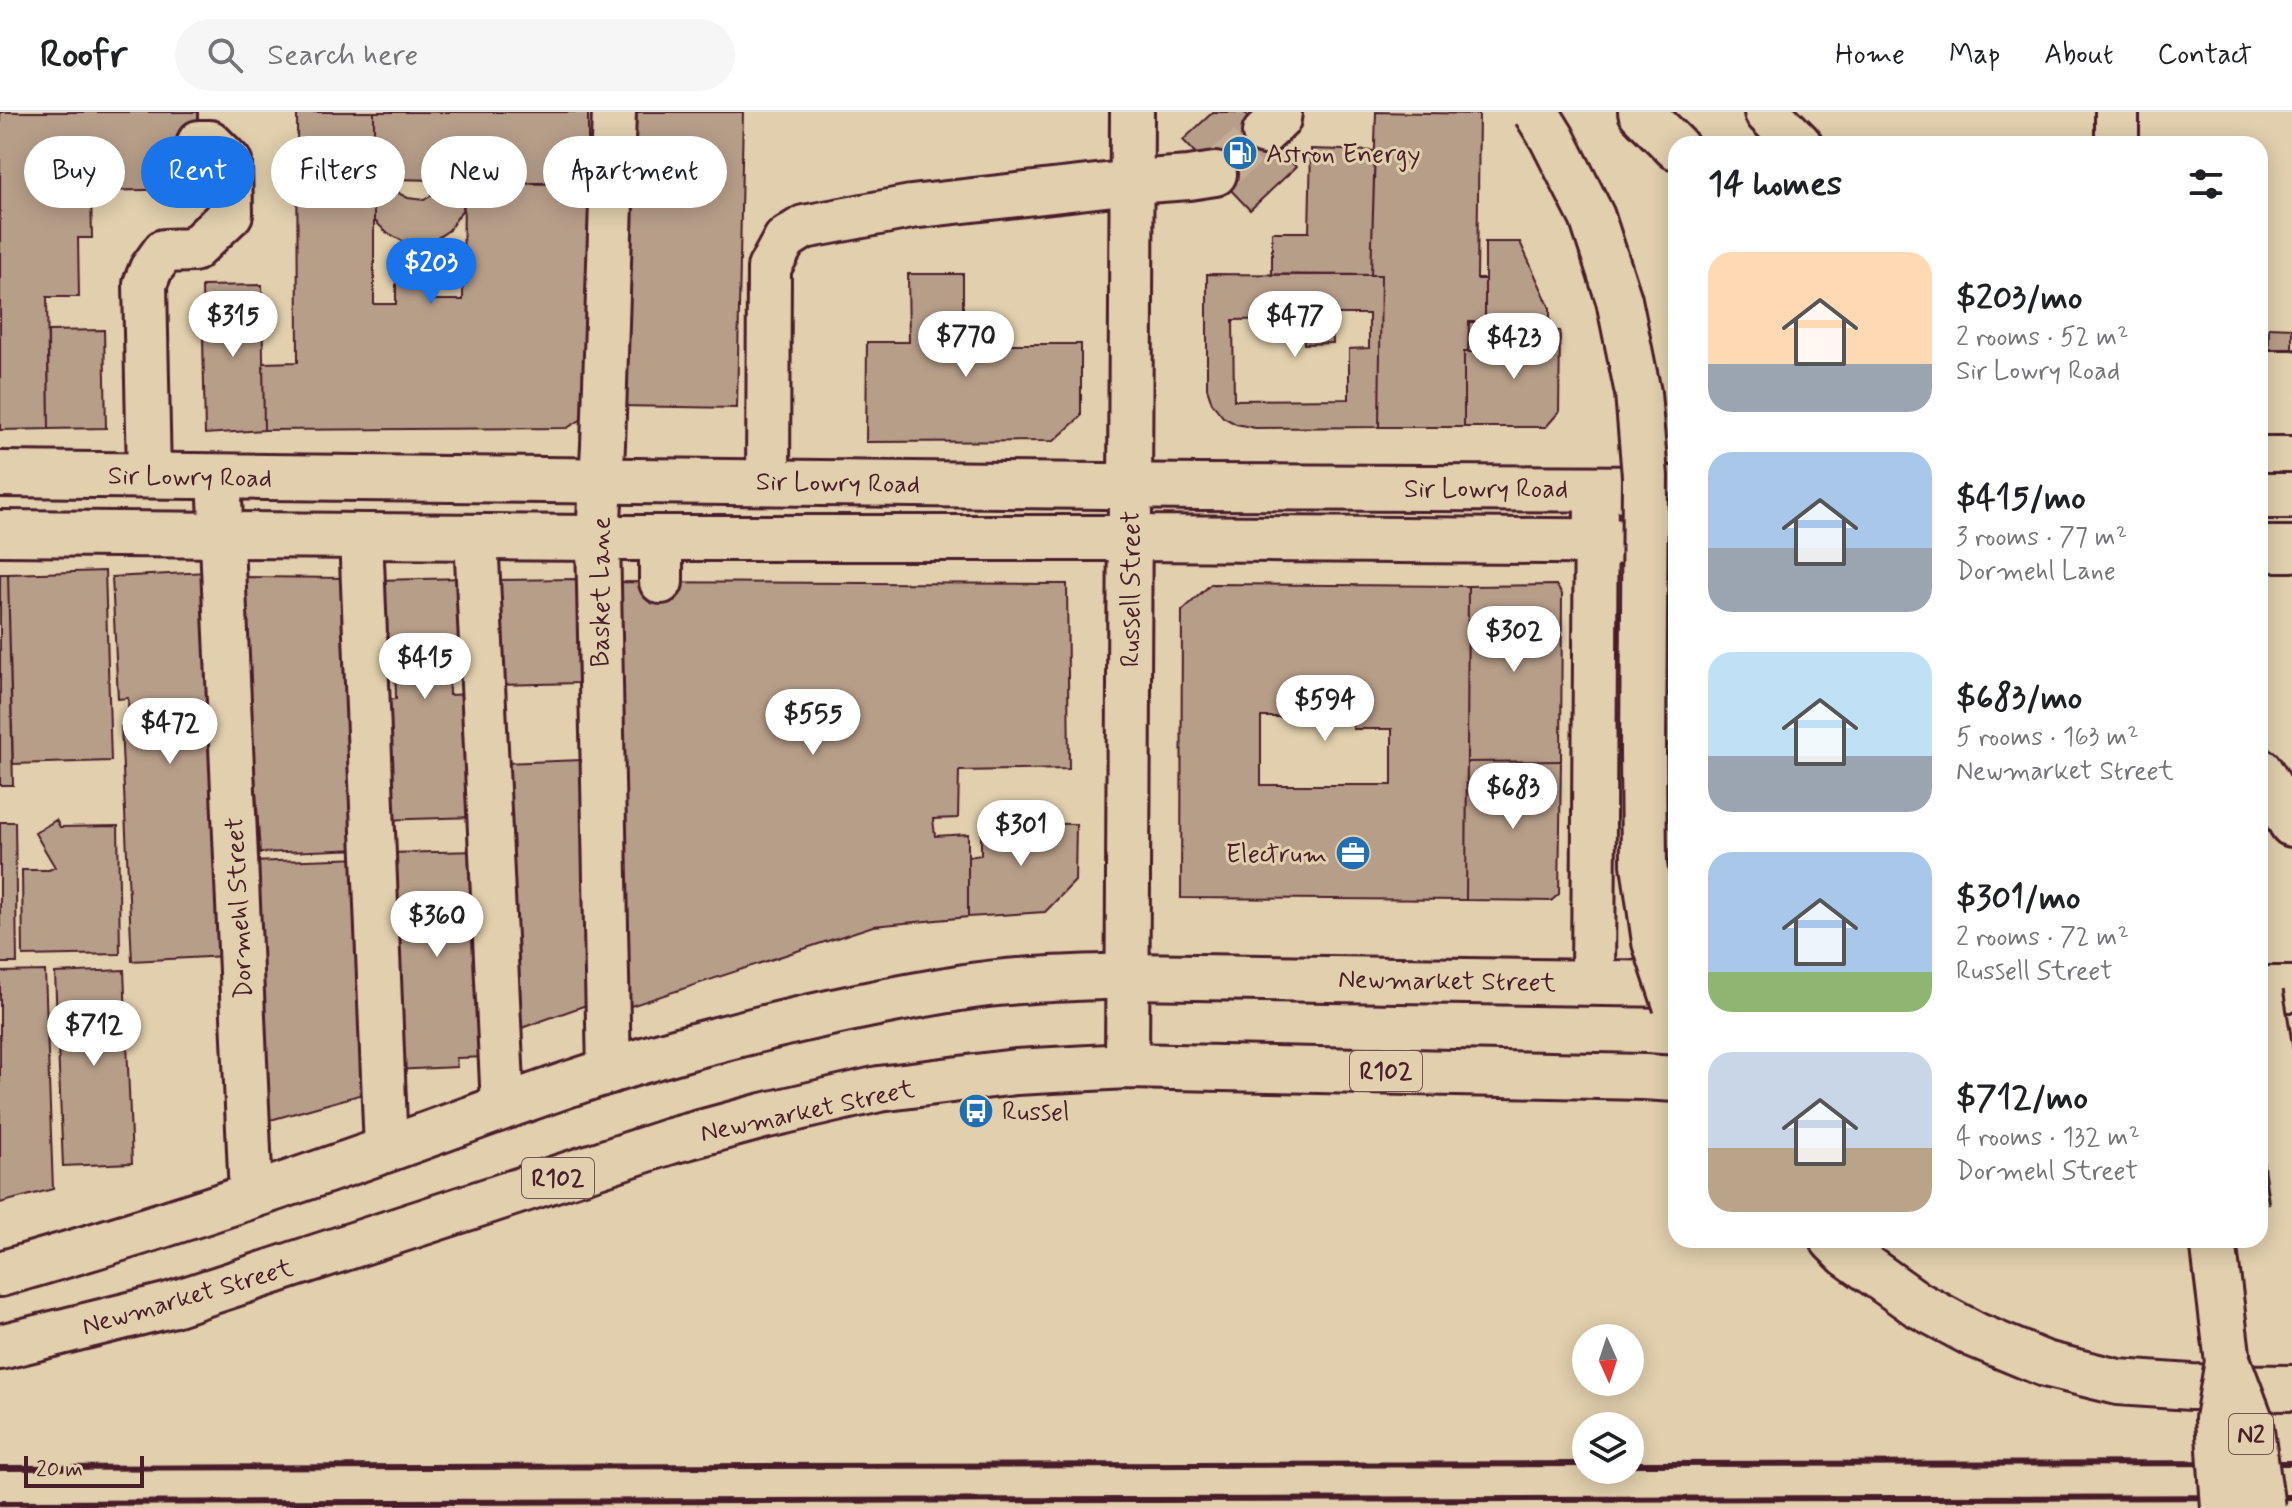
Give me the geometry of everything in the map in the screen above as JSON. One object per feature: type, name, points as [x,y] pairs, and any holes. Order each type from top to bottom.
[{"type":"main road","points":[[1536,112],[1592,217],[1619,300],[1638,393],[1645,476],[1644,864],[1655,942],[1668,981]]},
{"type":"main road","points":[[1641,112],[1668,139]]},
{"type":"main road","points":[[1767,112],[1791,136]]},
{"type":"main road","name":"Sir Lowry Road","points":[[0,474],[1668,489]]},
{"type":"main road","points":[[2268,496],[2292,496]]},
{"type":"main road","name":"Sir Lowry Road","points":[[0,533],[1668,542]]},
{"type":"main road","points":[[2268,549],[2292,549]]},
{"type":"main road","points":[[2268,784],[2292,824]]},
{"type":"main road","name":"Newmarket Street","points":[[0,1274],[102,1245],[386,1150],[503,1106],[704,1043],[962,987],[1128,976],[1668,984]]},
{"type":"main road","points":[[2268,991],[2292,989]]},
{"type":"main road","points":[[2268,1040],[2292,1201]]},
{"type":"main road","name":"Newmarket Street","points":[[0,1347],[170,1305],[671,1141],[879,1089],[1016,1072],[1127,1066],[1660,1078]]},
{"type":"main road","points":[[2268,1138],[2292,1142]]},
{"type":"main road","points":[[1841,1248],[1917,1304],[1975,1335],[2045,1364],[2118,1382],[2191,1387],[2292,1388]]},
{"type":"main road","name":"N2","points":[[2214,1248],[2228,1362],[2249,1417],[2262,1508]]},
{"type":"main road","points":[[2224,1508],[2218,1419],[2228,1362]]},
{"type":"street","name":"Basket Lane","points":[[609,1072],[598,538],[614,112]]},
{"type":"street","name":"Russell Street","points":[[1127,1066],[1132,112]]},
{"type":"street","points":[[2117,112],[2117,136]]},
{"type":"street","points":[[768,482],[769,268],[785,239],[804,227],[911,207],[1215,174]]},
{"type":"street","points":[[149,476],[145,284],[164,251],[193,250],[231,214],[231,208]]},
{"type":"street","points":[[2268,372],[2292,372]]},
{"type":"street","points":[[2268,413],[2292,413]]},
{"type":"street","name":"Dormehl Street","points":[[219,476],[251,1196]]},
{"type":"street","points":[[1593,983],[1596,489]]},
{"type":"street","points":[[361,536],[386,1150]]},
{"type":"street","points":[[476,537],[503,1106]]},
{"type":"street","points":[[661,538],[661,582]]},
{"type":"building","points":[[0,112],[198,112],[198,136],[141,136],[141,190],[125,190],[125,136],[24,136],[24,208],[91,208],[92,238],[78,238],[79,297],[47,297],[49,429],[0,430]]},
{"type":"building","points":[[297,112],[374,112],[374,136],[297,136]]},
{"type":"building","points":[[374,112],[588,112],[588,136],[543,136],[543,183],[527,183],[527,136],[421,136],[421,180],[405,179],[405,136],[374,136]]},
{"type":"building","points":[[626,112],[743,112],[737,408],[619,406],[624,208],[727,208],[727,136],[625,136]]},
{"type":"building","points":[[1213,112],[1244,112],[1296,167],[1250,210],[1183,140]]},
{"type":"building","points":[[1376,112],[1479,114],[1477,279],[1485,279],[1485,322],[1469,322],[1468,352],[1464,352],[1464,427],[1379,427],[1381,275],[1371,275]]},
{"type":"building","points":[[1311,149],[1375,151],[1371,275],[1272,275],[1272,232],[1309,232]]},
{"type":"building","points":[[527,184],[543,184],[543,208],[589,208],[587,416],[567,428],[264,430],[263,363],[298,362],[297,208],[374,208],[374,304],[396,304],[396,271],[429,271],[429,300],[463,300],[464,208],[527,208]]},
{"type":"building","points":[[405,196],[421,200],[421,208],[463,208],[449,230],[430,243],[406,243],[386,232],[374,220],[374,208],[405,208]]},
{"type":"building","points":[[1485,242],[1520,242],[1550,308],[1550,331],[1494,330],[1494,352],[1468,352],[1469,322],[1485,322]]},
{"type":"building","points":[[908,274],[963,274],[963,344],[1081,344],[1081,416],[1054,441],[866,442],[867,342],[909,342]]},
{"type":"building","points":[[1207,274],[1381,275],[1379,427],[1255,428],[1223,417],[1212,403],[1207,388]]},
{"type":"building","points":[[262,285],[264,430],[205,434],[202,286]]},
{"type":"building","points":[[1332,314],[1369,314],[1369,348],[1349,349],[1349,399],[1234,400],[1233,320],[1304,319],[1304,344],[1333,343]]},
{"type":"building","points":[[2269,327],[2292,328],[2292,433],[2268,433]]},
{"type":"building","points":[[104,330],[106,428],[49,429],[48,331]]},
{"type":"building","points":[[1494,330],[1560,331],[1559,412],[1546,427],[1464,427],[1464,352],[1494,352]]},
{"type":"building","points":[[105,571],[111,761],[13,764],[8,574]]},
{"type":"building","points":[[207,572],[226,956],[132,961],[121,726],[129,726],[128,698],[118,699],[112,577]]},
{"type":"building","points":[[0,574],[8,574],[13,785],[0,785]]},
{"type":"building","points":[[242,577],[349,578],[362,849],[260,853]]},
{"type":"building","points":[[467,578],[470,660],[448,660],[449,695],[470,694],[474,817],[381,820],[377,700],[396,699],[395,655],[379,655],[376,580]]},
{"type":"building","points":[[577,579],[578,683],[494,685],[493,580]]},
{"type":"building","points":[[611,582],[1067,584],[1069,769],[959,771],[958,818],[933,819],[935,836],[968,834],[968,917],[873,926],[625,1008]]},
{"type":"building","points":[[1211,584],[1468,586],[1466,900],[1181,898],[1182,611]],"holes":[[[1261,717],[1353,717],[1353,729],[1392,729],[1392,785],[1261,785]]]},
{"type":"building","points":[[1556,585],[1562,594],[1561,761],[1467,762],[1468,586]]},
{"type":"building","points":[[582,760],[589,1004],[513,1031],[503,763]]},
{"type":"building","points":[[1561,761],[1559,894],[1551,901],[1466,900],[1467,762]]},
{"type":"building","points":[[56,820],[60,827],[118,826],[120,954],[23,956],[22,870],[49,870],[55,867],[35,833]]},
{"type":"building","points":[[0,822],[15,822],[17,963],[0,963]]},
{"type":"building","points":[[981,823],[1076,824],[1075,881],[1045,912],[968,917],[968,857],[981,855]]},
{"type":"building","points":[[482,851],[490,1057],[456,1058],[457,1067],[393,1070],[386,853]]},
{"type":"building","points":[[363,858],[370,1092],[274,1119],[259,1120],[251,862]]},
{"type":"building","points":[[124,970],[132,1163],[63,1166],[55,973]]},
{"type":"building","points":[[45,971],[53,1189],[0,1203],[0,972]]},
{"type":"tunnel","points":[[1215,174],[1264,133]]},
{"type":"railway","points":[[1644,1464],[2292,1463]]},
{"type":"railway","points":[[0,1468],[1572,1464]]},
{"type":"railway","points":[[0,1503],[2292,1497]]},
{"type":"place","name":"Astron Energy","points":[[1240,153]]},
{"type":"place","name":"Electrum","points":[[1353,853]]},
{"type":"place","name":"Russel","points":[[976,1111]]}]
